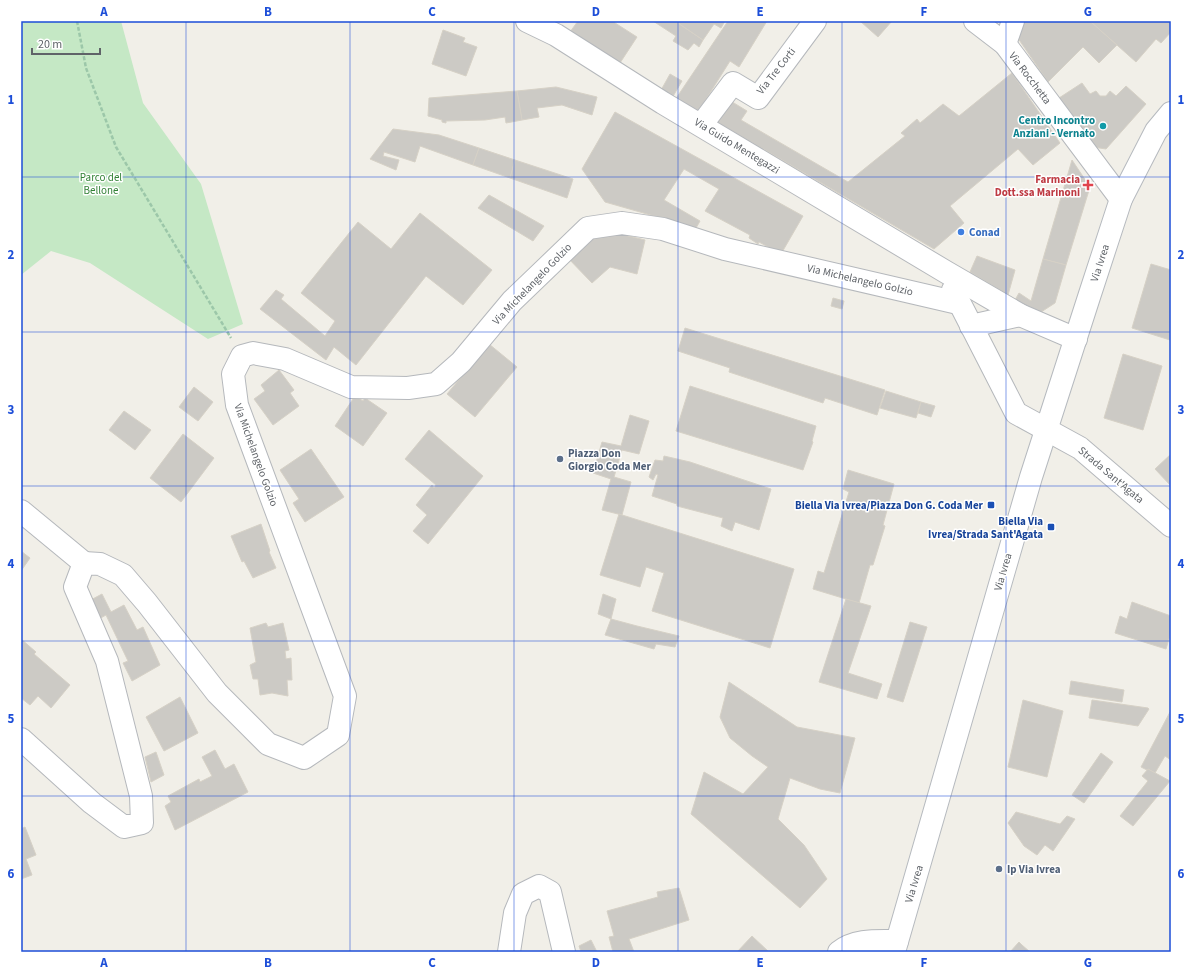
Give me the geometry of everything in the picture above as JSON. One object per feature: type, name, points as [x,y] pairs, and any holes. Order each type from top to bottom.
[{"type":"street","name":"Via Guido Mentegazzi","points":[[527,21],[556,35],[663,103],[702,124],[946,272],[1020,314],[1076,339]]},
{"type":"street","name":"Via Tre Corti","points":[[702,124],[733,83],[758,98],[815,21]]},
{"type":"street","name":"Via Rocchetta","points":[[975,21],[1005,44],[1121,198]]},
{"type":"street","points":[[1005,44],[1013,21]]},
{"type":"street","name":"Via Ivrea","points":[[895,946],[1031,477],[1121,198],[1156,131],[1171,113]]},
{"type":"street","name":"Via Michelangelo Golzio","points":[[84,563],[100,564],[123,575],[147,603],[217,693],[268,744],[304,758],[338,735],[345,696],[237,405],[233,374],[242,356],[253,353],[285,359],[351,387],[408,388],[436,384],[461,362],[512,301],[588,228],[622,223],[663,229],[724,249],[958,303]]},
{"type":"street","points":[[946,272],[958,303],[1004,393],[1016,413],[1046,430]]},
{"type":"street","points":[[971,326],[1020,314]]},
{"type":"street","name":"Strada Sant'Agata","points":[[1046,430],[1080,448],[1171,526]]},
{"type":"street","points":[[21,511],[84,563],[75,587],[107,661],[141,796],[142,823],[124,827],[92,803],[21,738]]},
{"type":"street","points":[[509,952],[515,913],[523,894],[539,886],[550,892],[564,952]]},
{"type":"street","points":[[839,952],[847,946],[873,941],[895,946]]},
{"type":"path","points":[[77,21],[86,68],[116,147],[242,356]]},
{"type":"green space","name":"Parco del Bellone","points":[[21,21],[121,21],[143,103],[201,184],[243,324],[208,339],[90,263],[51,251],[21,275]]},
{"type":"building","points":[[578,21],[612,21],[637,37],[618,66],[570,32]]},
{"type":"building","points":[[653,21],[675,21],[703,40],[699,47],[694,43],[688,50],[673,41],[676,36]]},
{"type":"building","points":[[675,21],[725,21],[721,28],[714,24],[703,40]]},
{"type":"building","points":[[728,21],[767,21],[739,67],[730,61],[698,112],[675,100]]},
{"type":"building","points":[[860,21],[892,21],[878,37]]},
{"type":"building","points":[[1017,21],[1090,21],[1117,45],[1099,63],[1083,47],[1048,82],[1013,31]]},
{"type":"building","points":[[1090,21],[1171,21],[1171,32],[1161,43],[1156,39],[1136,62]]},
{"type":"building","points":[[443,30],[465,38],[463,42],[477,47],[466,76],[432,64]]},
{"type":"building","points":[[1012,73],[1060,143],[1033,165],[1018,149],[950,206],[964,223],[934,249],[717,122],[729,100],[747,111],[741,120],[848,182],[905,136],[901,133],[917,119],[920,123],[943,104],[959,116]]},
{"type":"building","points":[[670,74],[682,81],[672,98],[660,92]]},
{"type":"building","name":"Centro Incontro Anziani - Vernato","points":[[1082,83],[1090,94],[1096,91],[1100,96],[1106,96],[1110,91],[1116,96],[1126,86],[1146,104],[1106,149],[1093,147],[1059,98]]},
{"type":"building","points":[[556,87],[597,97],[592,115],[562,105],[537,108],[539,117],[522,120],[517,91]]},
{"type":"building","points":[[517,91],[522,120],[506,123],[505,117],[485,120],[446,121],[446,123],[442,122],[442,120],[428,116],[429,98]]},
{"type":"building","points":[[615,112],[803,216],[781,254],[759,242],[758,244],[749,238],[750,235],[705,211],[719,189],[684,169],[664,200],[700,221],[696,228],[605,202],[582,169]]},
{"type":"building","points":[[393,129],[439,135],[479,148],[473,165],[420,146],[415,162],[384,152],[383,156],[399,160],[396,170],[370,159]]},
{"type":"building","points":[[479,148],[515,160],[510,178],[473,165]]},
{"type":"building","points":[[515,160],[573,179],[567,198],[510,178]]},
{"type":"building","points":[[1072,160],[1090,187],[1066,265],[1043,259]]},
{"type":"building","points":[[489,195],[544,226],[533,241],[478,208]]},
{"type":"building","points":[[420,213],[492,270],[463,305],[426,276],[356,365],[334,347],[326,360],[260,309],[276,290],[284,295],[281,299],[325,336],[335,321],[301,293],[358,222],[391,249]]},
{"type":"building","points":[[604,230],[645,240],[637,274],[610,267],[592,283],[566,256]]},
{"type":"building","points":[[977,256],[1015,270],[1008,295],[970,272]]},
{"type":"building","points":[[1043,259],[1066,265],[1055,303],[1038,314],[1015,300],[1019,293],[1031,301]]},
{"type":"building","points":[[1151,264],[1171,270],[1170,340],[1132,328]]},
{"type":"building","points":[[833,298],[844,301],[842,309],[831,306]]},
{"type":"building","points":[[685,328],[885,390],[877,415],[825,398],[823,403],[729,372],[730,368],[678,351]]},
{"type":"building","points":[[489,344],[517,367],[475,417],[447,394]]},
{"type":"building","points":[[1123,354],[1162,366],[1143,430],[1104,418]]},
{"type":"building","points":[[279,370],[294,390],[290,393],[299,406],[273,425],[254,399],[265,391],[261,385]]},
{"type":"building","points":[[690,386],[816,426],[813,442],[803,470],[676,431]]},
{"type":"building","points":[[194,387],[213,402],[198,421],[179,407]]},
{"type":"building","points":[[886,391],[921,402],[916,418],[880,408]]},
{"type":"building","points":[[355,396],[363,401],[365,398],[387,413],[363,446],[335,426]]},
{"type":"building","points":[[921,402],[935,406],[931,417],[918,413]]},
{"type":"building","points":[[124,411],[151,430],[135,450],[109,430]]},
{"type":"building","points":[[630,415],[649,421],[639,454],[622,450],[614,477],[631,482],[622,515],[602,510],[611,479],[593,473],[602,442],[621,446]]},
{"type":"building","points":[[429,430],[483,476],[428,544],[413,531],[427,515],[416,505],[432,485],[434,488],[436,485],[405,459]]},
{"type":"building","points":[[183,434],[214,458],[181,502],[150,478]]},
{"type":"building","points":[[311,449],[344,497],[305,522],[293,503],[299,499],[280,470]]},
{"type":"building","points":[[1171,454],[1171,486],[1155,469]]},
{"type":"building","points":[[664,456],[690,462],[771,489],[759,530],[735,522],[732,531],[721,526],[723,518],[677,506],[677,504],[652,496],[658,475],[656,474],[653,480],[649,477],[655,460],[663,461]]},
{"type":"building","points":[[848,470],[894,484],[883,525],[885,526],[873,565],[870,565],[859,603],[813,589],[818,571],[824,573],[849,492],[843,489]]},
{"type":"building","points":[[619,514],[794,569],[770,648],[652,611],[664,573],[646,567],[640,587],[600,575]]},
{"type":"building","points":[[261,524],[270,551],[269,552],[276,568],[253,578],[244,561],[242,562],[231,536]]},
{"type":"building","points":[[21,551],[30,558],[21,571]]},
{"type":"building","points":[[102,594],[111,612],[124,605],[137,630],[143,627],[160,665],[132,681],[123,663],[128,661],[106,615],[97,620],[87,602]]},
{"type":"building","points":[[603,594],[616,599],[611,619],[598,614]]},
{"type":"building","points":[[846,599],[871,606],[848,673],[882,684],[877,699],[819,682]]},
{"type":"building","points":[[1132,602],[1171,616],[1171,632],[1166,649],[1115,633],[1120,616],[1127,619]]},
{"type":"building","points":[[611,619],[679,636],[675,647],[656,644],[654,649],[605,635]]},
{"type":"building","points":[[910,622],[927,627],[903,702],[887,697]]},
{"type":"building","points":[[266,623],[268,627],[283,623],[289,650],[285,651],[286,659],[291,658],[292,680],[287,680],[288,696],[272,693],[260,695],[258,679],[253,679],[250,665],[256,662],[250,628]]},
{"type":"building","points":[[21,639],[36,652],[34,654],[70,685],[51,708],[38,696],[30,705],[21,698]]},
{"type":"building","points":[[1071,681],[1124,690],[1122,702],[1069,694]]},
{"type":"building","points":[[729,682],[797,727],[855,738],[840,793],[820,789],[790,778],[778,819],[804,845],[827,879],[800,908],[691,814],[704,772],[743,794],[768,767],[730,738],[720,717]]},
{"type":"building","points":[[180,697],[198,733],[164,751],[146,717]]},
{"type":"building","points":[[1023,700],[1063,711],[1047,777],[1008,767]]},
{"type":"building","points":[[1092,700],[1149,709],[1138,726],[1089,718]]},
{"type":"building","points":[[1170,712],[1171,760],[1165,756],[1155,773],[1141,767]]},
{"type":"building","points":[[215,750],[225,769],[234,764],[248,792],[175,830],[165,806],[171,802],[168,796],[199,779],[200,782],[212,776],[202,757]]},
{"type":"building","points":[[156,752],[164,775],[151,782],[145,757]]},
{"type":"building","points":[[1101,753],[1113,762],[1084,803],[1072,795]]},
{"type":"building","points":[[1148,769],[1170,781],[1133,826],[1120,816],[1148,781],[1142,776]]},
{"type":"building","points":[[1016,812],[1060,824],[1067,816],[1075,819],[1053,851],[1045,845],[1037,855],[1024,846],[1008,823]]},
{"type":"building","points":[[25,827],[36,855],[26,859],[32,875],[21,879],[21,829]]},
{"type":"building","points":[[679,888],[689,920],[629,939],[634,952],[613,952],[609,937],[614,936],[607,911],[658,897],[657,892]]},
{"type":"building","points":[[752,936],[769,952],[737,952]]},
{"type":"building","points":[[591,940],[597,952],[581,952],[579,946]]},
{"type":"building","points":[[1019,942],[1022,945],[1030,952],[1010,952]]},
{"type":"place","name":"Centro Incontro Anziani - Vernato","points":[[1103,126]]},
{"type":"place","name":"Farmacia Dott.ssa Marinoni","points":[[1088,185]]},
{"type":"place","name":"Conad","points":[[961,232]]},
{"type":"place","name":"Piazza Don Giorgio Coda Mer","points":[[560,459]]},
{"type":"place","name":"Biella Via Ivrea/Piazza Don G. Coda Mer","points":[[991,505]]},
{"type":"place","name":"Biella Via Ivrea/Strada Sant'Agata","points":[[1051,527]]},
{"type":"place","name":"Ip Via Ivrea","points":[[999,869]]}]
